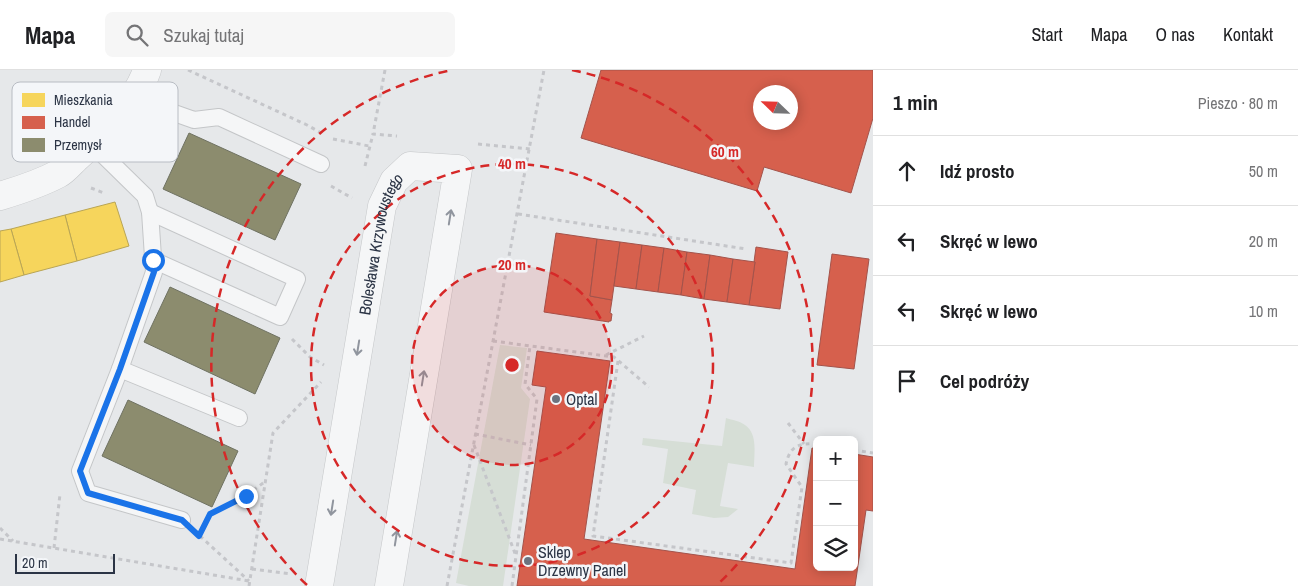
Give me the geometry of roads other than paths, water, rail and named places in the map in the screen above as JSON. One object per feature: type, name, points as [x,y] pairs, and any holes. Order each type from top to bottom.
[{"type":"street","points":[[141,82],[147,70]]},
{"type":"street","points":[[0,196],[28,188],[59,173],[72,162]]},
{"type":"street","name":"Bolesława Krzywoustego","points":[[319,586],[382,206],[394,181],[410,166],[458,169],[388,586]]},
{"type":"lane","points":[[178,114],[194,120],[219,117],[321,164]]},
{"type":"lane","points":[[110,162],[145,196],[150,212],[154,272],[120,369],[80,471],[88,493],[182,520]]},
{"type":"lane","points":[[150,212],[297,278],[280,316],[153,260]]},
{"type":"lane","points":[[120,369],[239,418]]},
{"type":"place","name":"Optal","points":[[556,399]]},
{"type":"place","name":"Sklep Drzewny Panel","points":[[528,561]]}]
